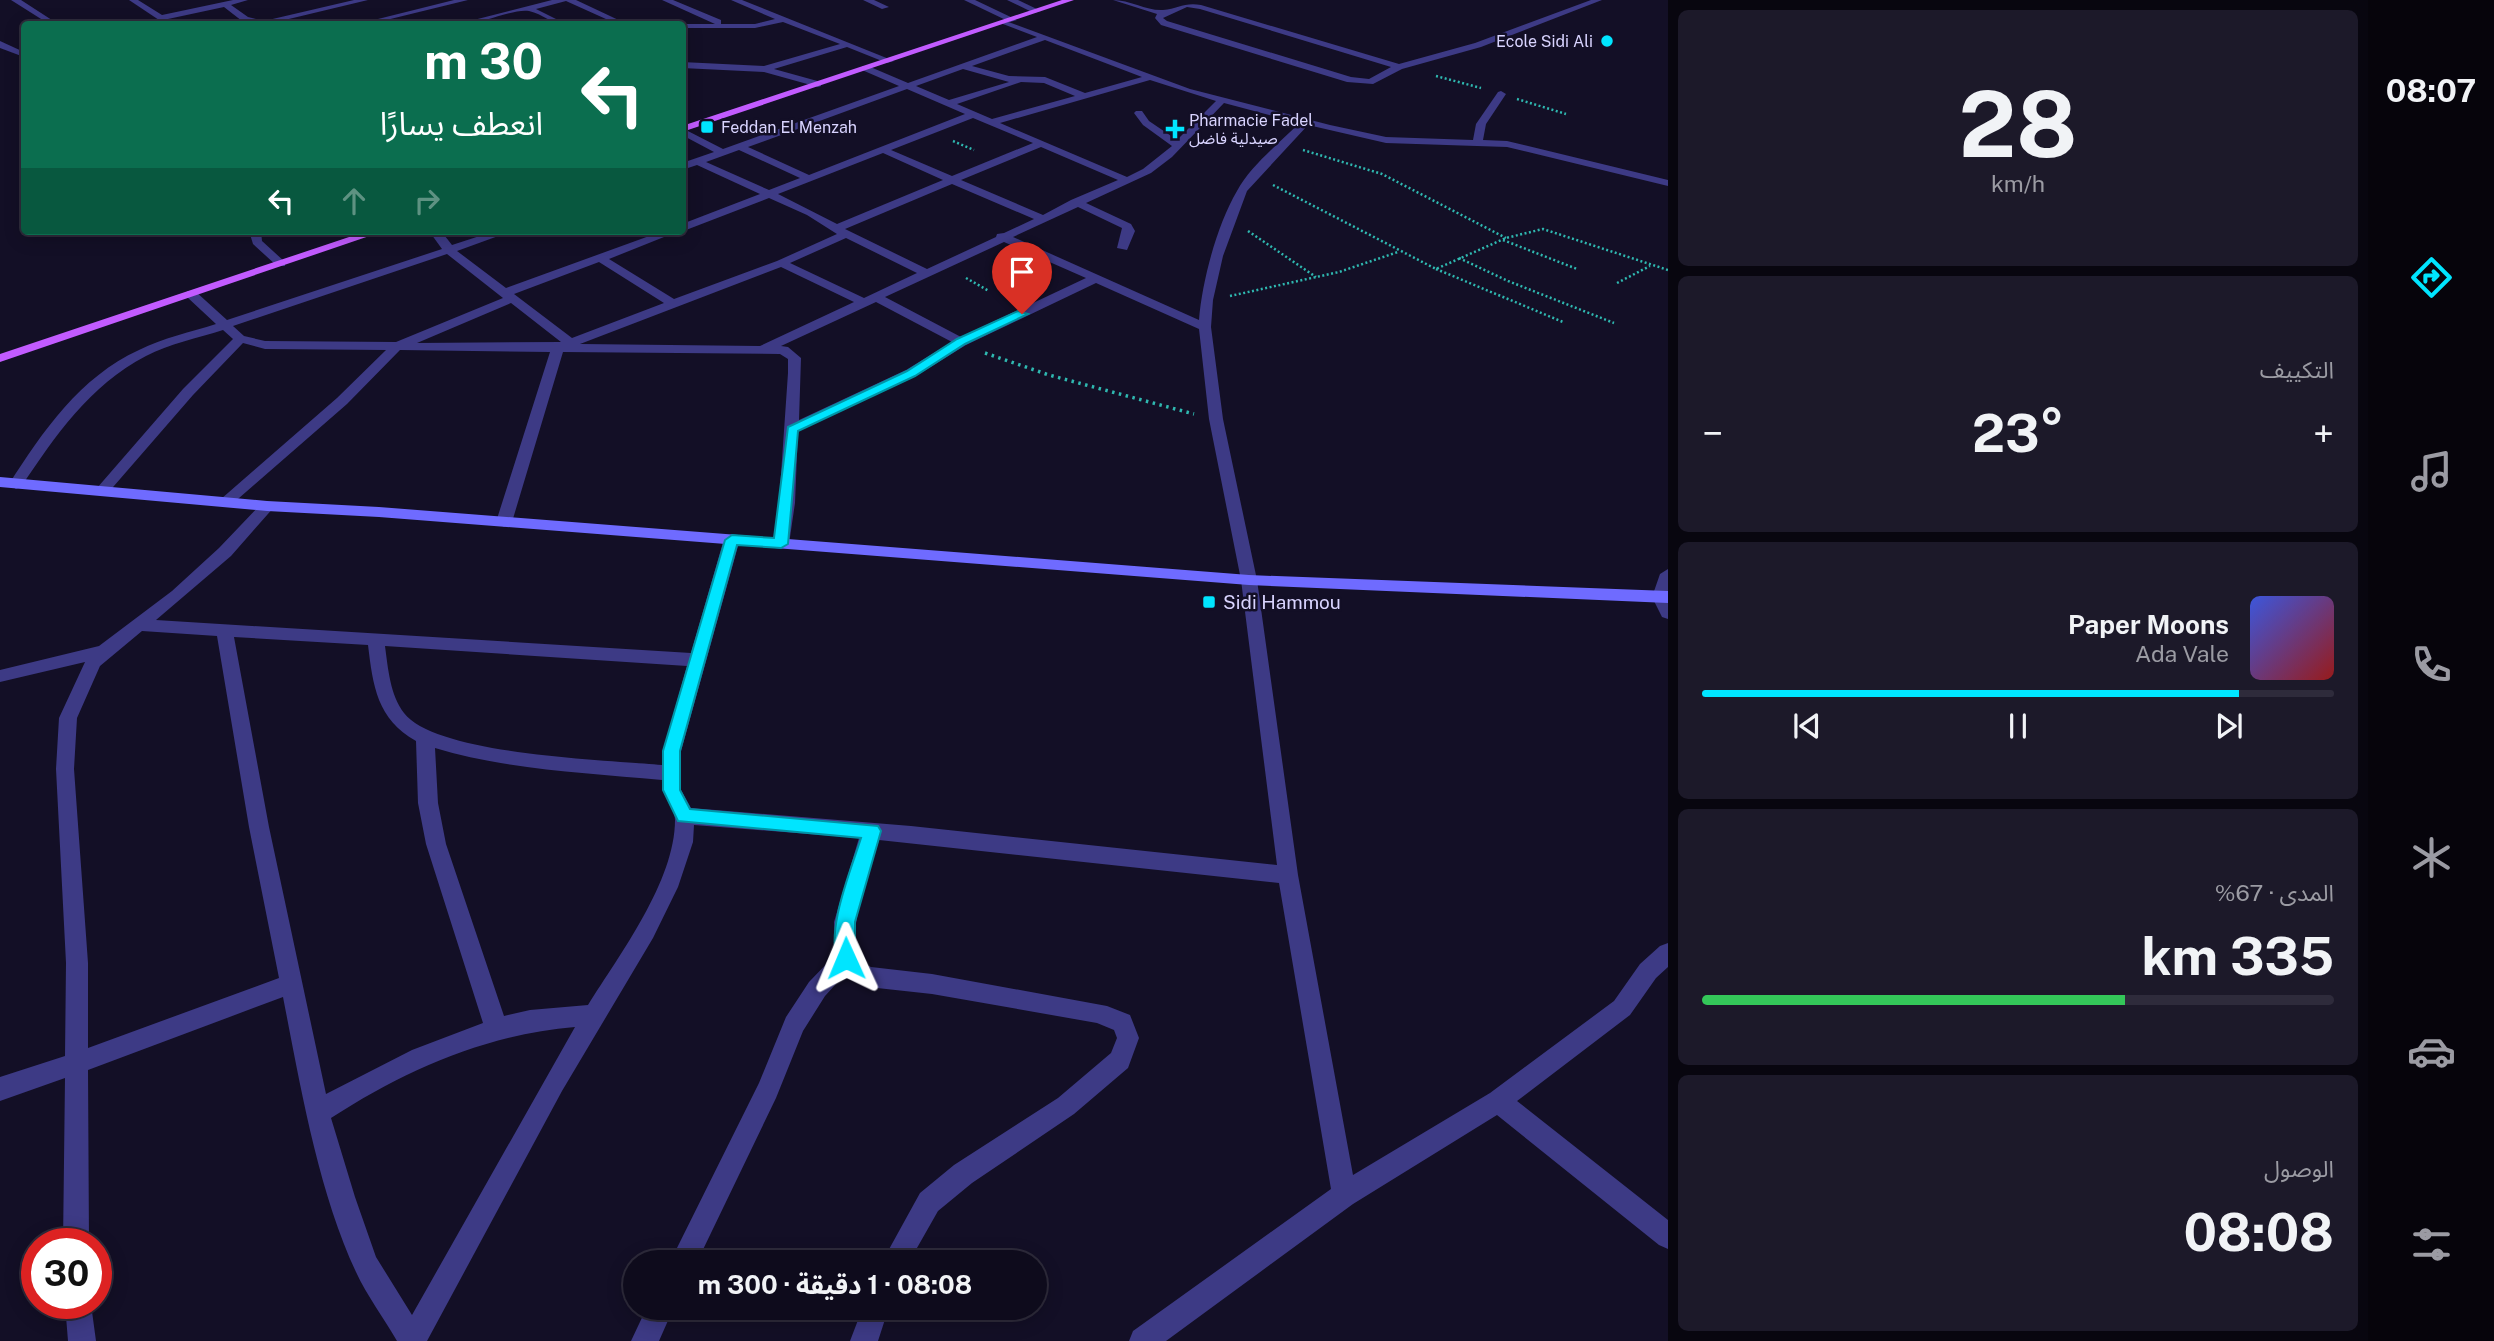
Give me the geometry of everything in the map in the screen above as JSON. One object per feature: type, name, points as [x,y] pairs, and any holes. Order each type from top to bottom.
[{"type":"main road","points":[[686,129],[1070,0]]},
{"type":"main road","points":[[0,358],[366,235]]},
{"type":"main road","points":[[0,365],[18,353]]},
{"type":"main road","points":[[8,483],[267,506],[1249,580],[1664,597]]},
{"type":"street","points":[[15,0],[49,21]]},
{"type":"street","points":[[135,1],[147,0]]},
{"type":"street","points":[[160,18],[244,0]]},
{"type":"street","points":[[273,21],[364,0]]},
{"type":"street","points":[[414,0],[439,14]]},
{"type":"street","points":[[375,21],[464,0]]},
{"type":"street","points":[[473,21],[562,0]]},
{"type":"street","points":[[569,0],[616,21]]},
{"type":"street","points":[[666,0],[727,26]]},
{"type":"street","points":[[735,0],[890,61]]},
{"type":"street","points":[[867,0],[885,7]]},
{"type":"street","points":[[968,0],[1045,37],[1148,78],[1306,122],[1386,140],[1478,142],[1543,151],[1668,183]]},
{"type":"street","points":[[1011,0],[1037,11]]},
{"type":"street","points":[[1117,0],[1162,13],[1187,5],[1201,7],[1399,67]]},
{"type":"street","points":[[1162,13],[1159,18],[1164,23],[1361,82],[1375,80],[1399,67],[1478,45],[1598,0]]},
{"type":"street","points":[[135,1],[165,21]]},
{"type":"street","points":[[225,4],[245,19],[254,21]]},
{"type":"street","points":[[529,8],[556,21]]},
{"type":"street","points":[[449,19],[453,21]]},
{"type":"street","points":[[686,26],[755,26],[785,19]]},
{"type":"street","points":[[686,166],[1045,37]]},
{"type":"street","points":[[1299,46],[1311,41]]},
{"type":"street","points":[[0,44],[7,50],[21,54]]},
{"type":"street","points":[[764,69],[849,44]]},
{"type":"street","points":[[1274,56],[1286,51]]},
{"type":"street","points":[[686,65],[764,69],[818,85]]},
{"type":"street","points":[[964,67],[1021,80],[1045,80],[1084,96]]},
{"type":"street","points":[[865,68],[1126,180]]},
{"type":"street","points":[[988,123],[1148,78]]},
{"type":"street","points":[[947,104],[1021,80]]},
{"type":"street","points":[[1478,142],[1481,124],[1502,94]]},
{"type":"street","points":[[764,349],[861,301],[1147,171],[1222,100]]},
{"type":"street","points":[[1139,113],[1146,123],[1177,145]]},
{"type":"street","points":[[686,226],[971,115]]},
{"type":"street","points":[[1306,122],[1242,191],[1217,256],[1205,327],[1216,419],[1249,580],[1288,875],[1344,1195]]},
{"type":"street","points":[[686,132],[723,153]]},
{"type":"street","points":[[564,345],[781,263],[841,231],[952,180],[1040,144]]},
{"type":"street","points":[[741,147],[810,179]]},
{"type":"street","points":[[884,150],[1041,218]]},
{"type":"street","points":[[698,162],[926,273]]},
{"type":"street","points":[[1075,202],[1127,226],[1129,231],[1123,248]]},
{"type":"street","points":[[256,235],[257,242],[281,264]]},
{"type":"street","points":[[438,235],[450,251],[508,296],[564,345]]},
{"type":"street","points":[[8,483],[66,410],[101,378],[144,352],[495,235]]},
{"type":"street","points":[[226,502],[342,401],[396,347],[508,296],[662,235]]},
{"type":"street","points":[[1001,236],[1205,327]]},
{"type":"street","points":[[600,258],[673,304]]},
{"type":"street","points":[[781,263],[861,301]]},
{"type":"street","points":[[792,429],[911,373],[961,342],[1094,279]]},
{"type":"street","points":[[191,294],[240,339],[255,344],[289,347],[564,345],[783,350],[794,358],[792,429],[781,544]]},
{"type":"street","points":[[874,296],[961,342]]},
{"type":"street","points":[[102,491],[188,392],[240,339]]},
{"type":"street","points":[[504,522],[564,345]]},
{"type":"street","points":[[76,1228],[76,964],[65,769],[68,718],[93,663],[104,651],[142,625],[225,552],[267,506]]},
{"type":"street","points":[[412,1341],[554,1083],[645,931],[668,887],[683,842],[685,816],[671,790],[672,751],[732,540]]},
{"type":"street","points":[[1668,574],[1664,597],[1668,612]]},
{"type":"street","points":[[142,625],[697,660]]},
{"type":"street","points":[[224,629],[259,827],[318,1113],[342,1197],[366,1264],[412,1341]]},
{"type":"street","points":[[375,638],[382,683],[388,699],[406,727],[425,739],[444,745],[526,758],[670,773]]},
{"type":"street","points":[[0,676],[104,651]]},
{"type":"street","points":[[425,739],[428,803],[436,845],[497,1030]]},
{"type":"street","points":[[685,816],[872,831],[1288,875]]},
{"type":"street","points":[[872,831],[845,922],[846,958],[855,970],[868,977],[932,984],[1099,1013],[1113,1017],[1127,1031],[1128,1038],[1120,1060],[1066,1106],[963,1174],[929,1202],[902,1250]]},
{"type":"street","points":[[1143,1341],[1344,1195],[1498,1101],[1622,1008],[1648,971],[1668,953]]},
{"type":"street","points":[[689,1250],[768,1090],[794,1025],[817,989],[846,958]]},
{"type":"street","points":[[0,1089],[292,983]]},
{"type":"street","points":[[318,1113],[348,1092],[461,1042],[530,1021],[594,1015]]},
{"type":"street","points":[[1498,1101],[1668,1236]]},
{"type":"street","points":[[80,1319],[82,1341]]},
{"type":"street","points":[[645,1341],[655,1320]]},
{"type":"street","points":[[864,1341],[871,1320]]},
{"type":"path","points":[[931,131],[1000,162]]},
{"type":"path","points":[[1282,145],[1382,174],[1504,239],[1577,268]]},
{"type":"path","points":[[1254,175],[1399,252],[1563,322]]},
{"type":"path","points":[[1230,222],[1270,244],[1317,277]]},
{"type":"path","points":[[1436,269],[1504,239],[1547,230],[1668,270]]},
{"type":"path","points":[[1208,300],[1317,277],[1399,252]]},
{"type":"path","points":[[1458,258],[1614,323]]},
{"type":"path","points":[[1617,283],[1651,265]]},
{"type":"path","points":[[961,342],[1025,368],[1216,419]]},
{"type":"place","name":"Ecole Sidi Ali","points":[[1607,41]]},
{"type":"place","name":"Feddan El Menzah","points":[[707,127]]},
{"type":"place","name":"Pharmacie Fadel صيدلية فاضل","points":[[1175,129]]},
{"type":"place","name":"Sidi Hammou","points":[[1209,602]]},
{"type":"route","points":[[846,958],[845,922],[872,831],[685,816],[671,790],[672,751],[732,540],[781,544],[792,429],[911,373],[972,336],[1022,314]]}]
